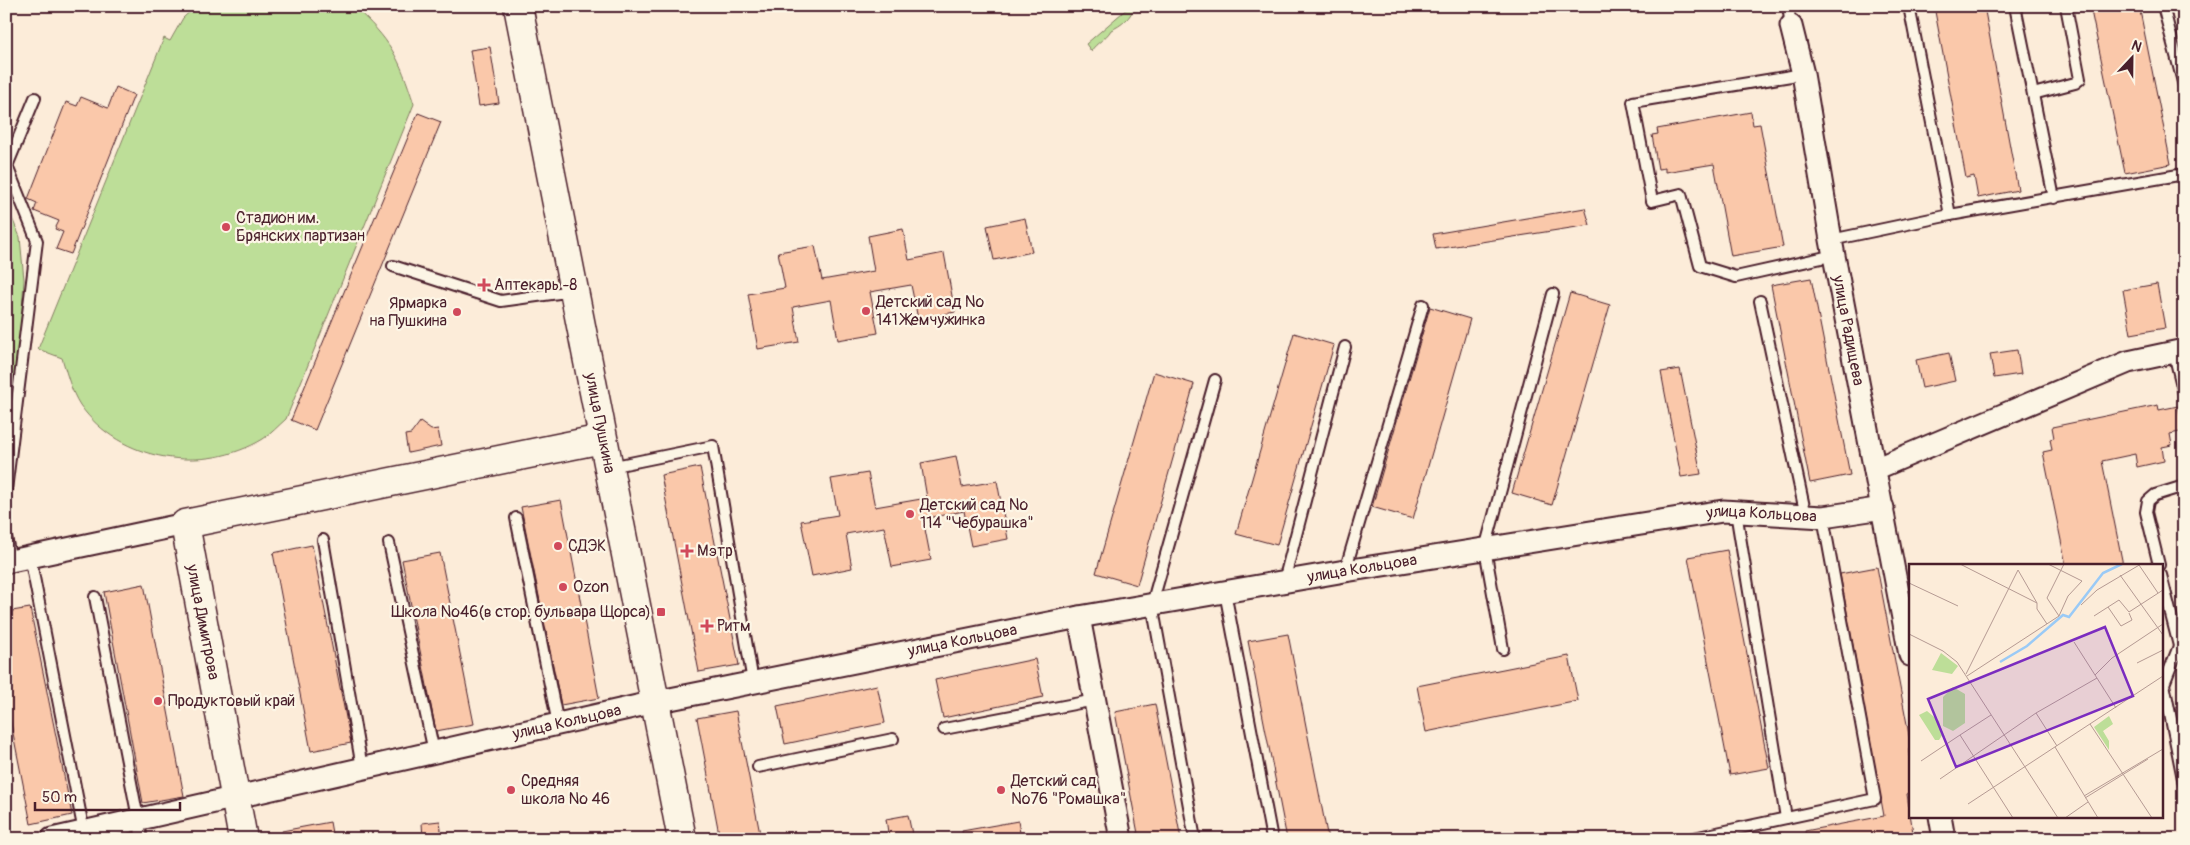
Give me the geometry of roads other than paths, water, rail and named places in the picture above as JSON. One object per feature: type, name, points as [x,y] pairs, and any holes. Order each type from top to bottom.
[{"type":"main road","name":"улица Пушкина","points":[[518,6],[682,839]]},
{"type":"main road","points":[[184,524],[602,439]]},
{"type":"main road","name":"улица Димитрова","points":[[184,524],[243,839]]},
{"type":"street","name":"улица Радищева","points":[[1790,16],[1803,74],[1833,248],[1909,651]]},
{"type":"street","points":[[1875,469],[2128,362],[2179,352]]},
{"type":"street","name":"улица Кольцова","points":[[52,839],[84,832],[140,829],[235,797],[362,768],[655,702],[1079,617],[1345,570],[1723,511],[1815,516],[1883,508]]},
{"type":"street","points":[[16,560],[184,524]]},
{"type":"street","points":[[1079,617],[1122,839]]},
{"type":"street","points":[[1940,818],[1944,839]]},
{"type":"lane","points":[[1909,6],[1950,215]]},
{"type":"lane","points":[[2015,6],[2054,198]]},
{"type":"lane","points":[[2033,94],[2076,83],[2080,79],[2066,6]]},
{"type":"lane","points":[[2163,6],[2184,86]]},
{"type":"lane","points":[[1803,74],[1633,102],[1652,201],[1681,194],[1700,266],[1736,277],[1950,215],[2184,174]]},
{"type":"lane","points":[[6,490],[37,241],[7,166],[35,98]]},
{"type":"lane","points":[[393,266],[500,302],[573,291]]},
{"type":"lane","points":[[1503,649],[1485,549],[1553,294]]},
{"type":"lane","points":[[1689,839],[1875,800],[1815,516],[1760,302]]},
{"type":"lane","points":[[1345,570],[1423,305]]},
{"type":"lane","points":[[1284,581],[1346,347]]},
{"type":"lane","points":[[2179,352],[2184,394]]},
{"type":"lane","points":[[1195,839],[1152,604],[1215,380]]},
{"type":"lane","points":[[608,467],[713,446],[753,682]]},
{"type":"lane","points":[[2159,564],[2146,512],[2148,501],[2155,495],[2184,486]]},
{"type":"lane","points":[[1736,512],[1786,818]]},
{"type":"lane","points":[[516,518],[558,724]]},
{"type":"lane","points":[[6,537],[16,560],[84,832]]},
{"type":"lane","points":[[323,540],[362,768]]},
{"type":"lane","points":[[389,543],[434,752]]},
{"type":"lane","points":[[2162,579],[2179,646],[2164,684],[2184,784]]},
{"type":"lane","points":[[1225,592],[1272,839]]},
{"type":"lane","points":[[95,597],[140,829]]},
{"type":"lane","points":[[944,730],[1095,700]]},
{"type":"lane","points":[[758,767],[892,739]]},
{"type":"place","name":"Стадион им. Брянских партизан","points":[[226,227]]},
{"type":"place","name":"Аптекарь -8","points":[[484,285]]},
{"type":"place","name":"Детский сад № 141 Жемчужинка","points":[[866,311]]},
{"type":"place","name":"Ярмарка на Пушкина","points":[[457,312]]},
{"type":"place","name":"Детский сад № 114 \"Чебурашка\"","points":[[910,514]]},
{"type":"place","name":"СДЭК","points":[[558,546]]},
{"type":"place","name":"Мэтр","points":[[687,551]]},
{"type":"place","name":"Ozon","points":[[563,587]]},
{"type":"place","name":"Школа №46(в стор. бульвара Щорса)","points":[[661,612]]},
{"type":"place","name":"Ритм","points":[[707,626]]},
{"type":"place","name":"Продуктовый край","points":[[158,701]]},
{"type":"place","name":"Средняя школа № 46","points":[[511,790]]},
{"type":"place","name":"Детский сад №76 \"Ромашка\"","points":[[1001,790]]}]
